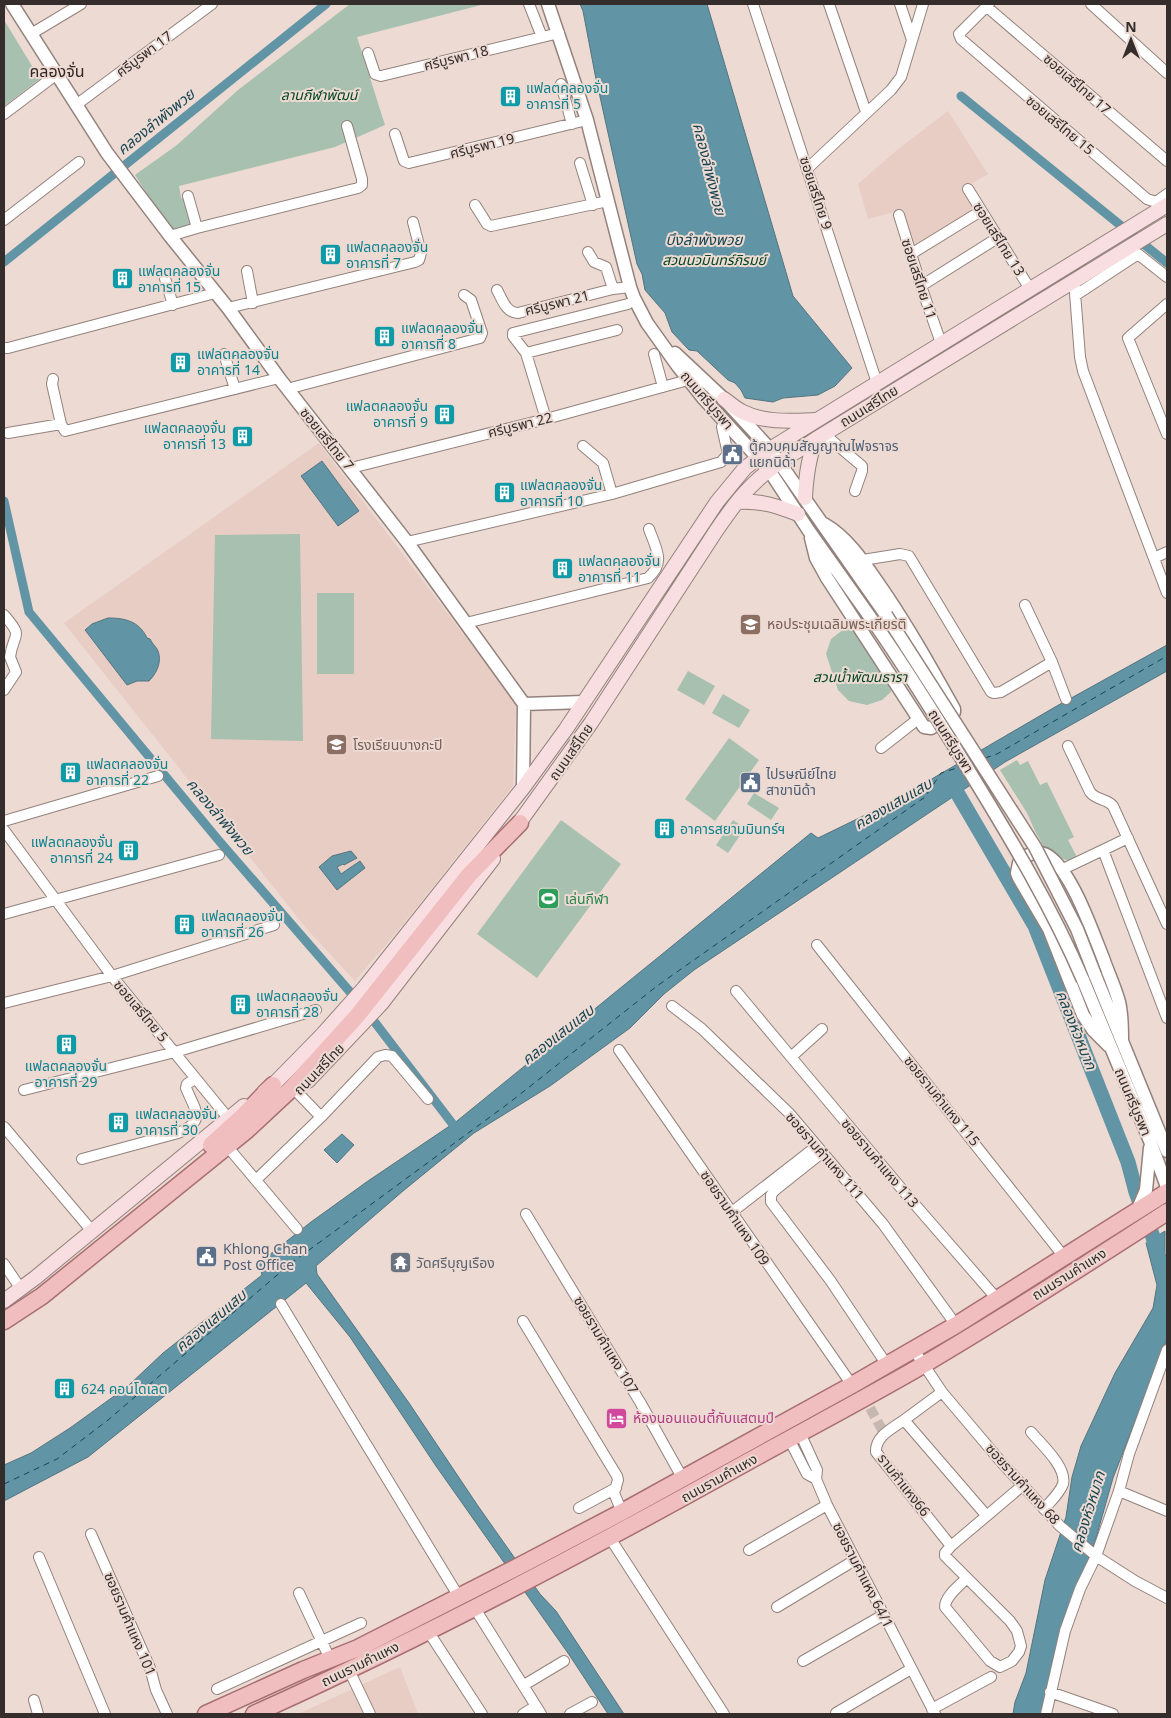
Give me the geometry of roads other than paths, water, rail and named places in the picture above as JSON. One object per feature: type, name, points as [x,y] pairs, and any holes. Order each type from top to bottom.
[{"type":"main road","name":"ถนนเสรีไทย","points":[[4,1301],[228,1118],[272,1085],[351,1003],[523,788],[584,702],[717,502],[738,476],[758,457],[1167,205]]},
{"type":"main road","name":"ถนนเสรีไทย","points":[[4,1328],[24,1318],[52,1297],[232,1152],[297,1092],[381,1004],[520,823],[591,723],[705,547],[737,502],[769,470],[1167,224]]},
{"type":"main road","points":[[724,398],[742,412],[752,416],[796,421],[818,420]]},
{"type":"main road","points":[[805,498],[809,457],[820,437]]},
{"type":"main road","points":[[737,502],[758,501],[798,514]]},
{"type":"main road","points":[[4,1321],[42,1296],[247,1130],[290,1090],[343,1032],[469,875],[520,823]]},
{"type":"main road","points":[[4,1310],[36,1288],[225,1133],[272,1085]]},
{"type":"main road","name":"ถนนรามคำแหง","points":[[230,1714],[316,1674],[358,1648],[460,1597],[507,1581],[610,1538],[794,1436],[867,1403],[924,1364],[1136,1232],[1158,1211],[1167,1192]]},
{"type":"main road","name":"ถนนรามคำแหง","points":[[531,1570],[622,1512],[914,1350],[998,1300],[1136,1213],[1158,1211]]},
{"type":"main road","name":"ถนนรามคำแหง","points":[[263,1713],[474,1607],[507,1581]]},
{"type":"main road","name":"ถนนรามคำแหง","points":[[206,1714],[330,1658],[358,1648]]},
{"type":"street","name":"ซอยเสรีไทย 7","points":[[12,4],[126,178],[228,308],[287,389],[408,542],[524,704]]},
{"type":"street","points":[[31,34],[81,4]]},
{"type":"street","name":"ศรีบูรพา 17","points":[[76,104],[212,4]]},
{"type":"street","points":[[529,4],[542,37]]},
{"type":"street","name":"ถนนศรีบูรพา","points":[[548,4],[586,120],[630,287],[640,311],[688,380],[769,470],[809,531],[875,624],[1020,852],[1122,1040],[1159,1138],[1167,1187]]},
{"type":"street","name":"ซอยเสรีไทย 9","points":[[753,4],[877,383]]},
{"type":"street","points":[[829,4],[866,112]]},
{"type":"street","points":[[900,4],[912,40]]},
{"type":"street","points":[[808,168],[891,90],[901,77],[923,4]]},
{"type":"street","points":[[1091,4],[1167,73]]},
{"type":"street","name":"ซอยเสรีไทย 15","points":[[988,5],[959,34],[961,39],[1147,199],[1156,202],[1167,194]]},
{"type":"street","name":"ซอยเสรีไทย 17","points":[[988,5],[1167,161]]},
{"type":"street","name":"ศรีบูรพา 18","points":[[368,53],[374,74],[381,76],[559,33]]},
{"type":"street","points":[[4,114],[57,74]]},
{"type":"street","points":[[561,84],[572,124]]},
{"type":"street","name":"ศรีบูรพา 19","points":[[395,134],[404,161],[408,163],[586,120]]},
{"type":"street","points":[[170,236],[358,188],[362,185],[362,179],[347,126]]},
{"type":"street","points":[[4,220],[79,162]]},
{"type":"street","points":[[580,163],[593,205]]},
{"type":"street","name":"ซอยเสรีไทย 13","points":[[968,189],[1030,289]]},
{"type":"street","points":[[188,196],[197,228]]},
{"type":"street","points":[[475,205],[487,224],[491,226],[608,201]]},
{"type":"street","points":[[910,254],[981,211]]},
{"type":"street","name":"ซอยเสรีไทย 11","points":[[899,215],[910,254],[941,343]]},
{"type":"street","points":[[228,308],[419,260],[421,254],[413,222]]},
{"type":"street","points":[[921,286],[999,237]]},
{"type":"street","points":[[1136,243],[1167,270]]},
{"type":"street","points":[[588,252],[594,262],[606,267],[613,289]]},
{"type":"street","points":[[1076,295],[1139,254],[1167,277]]},
{"type":"street","points":[[246,271],[253,303]]},
{"type":"street","points":[[164,275],[172,305]]},
{"type":"street","points":[[1074,280],[1080,357],[1083,371],[1167,593]]},
{"type":"street","name":"ศรีบูรพา 21","points":[[497,290],[509,310],[512,313],[518,313],[613,289],[630,287]]},
{"type":"street","points":[[4,348],[216,293]]},
{"type":"street","points":[[287,389],[480,338],[482,333],[471,300],[464,295]]},
{"type":"street","points":[[546,419],[526,353],[513,336],[513,333],[628,304]]},
{"type":"street","points":[[1167,304],[1128,338],[1167,434]]},
{"type":"street","points":[[526,353],[617,330]]},
{"type":"street","name":"ถนนศรีบูรพา","points":[[660,340],[724,398],[780,462],[886,615],[1035,847],[1077,929],[1109,1046],[1167,1151]]},
{"type":"street","points":[[224,354],[235,389]]},
{"type":"street","points":[[654,354],[663,387]]},
{"type":"street","points":[[53,379],[52,384],[61,424],[65,431],[279,378]]},
{"type":"street","name":"ศรีบูรพา 22","points":[[351,468],[546,419],[688,380]]},
{"type":"street","points":[[8,433],[61,424]]},
{"type":"street","points":[[408,542],[612,494],[723,460],[728,452],[722,427]]},
{"type":"street","points":[[820,437],[862,466],[855,491]]},
{"type":"street","points":[[583,446],[603,463],[612,494]]},
{"type":"street","points":[[809,531],[816,558],[827,578],[918,719],[924,727],[930,728],[954,712],[954,709],[897,610],[863,560],[835,530],[824,524]]},
{"type":"street","points":[[466,623],[648,578],[657,569],[660,559],[650,530]]},
{"type":"street","points":[[1154,558],[1167,552]]},
{"type":"street","points":[[863,560],[900,554],[909,556],[991,692],[1001,692],[1052,662]]},
{"type":"street","points":[[1025,605],[1052,662],[1066,699]]},
{"type":"street","points":[[4,615],[15,627],[17,636],[10,657],[16,672],[4,690]]},
{"type":"street","points":[[523,788],[524,704],[584,702]]},
{"type":"street","points":[[882,748],[918,719]]},
{"type":"street","points":[[1068,746],[1094,798],[1110,803],[1113,806],[1167,924]]},
{"type":"street","points":[[4,821],[158,776]]},
{"type":"street","name":"ซอยเสรีไทย 5","points":[[4,830],[112,976],[228,1118]]},
{"type":"street","points":[[1061,870],[1128,838]]},
{"type":"street","points":[[1102,850],[1167,1018]]},
{"type":"street","points":[[1109,1046],[1093,1030],[1084,1015],[1049,930],[1017,873],[1017,868],[1022,860],[1035,853],[1046,854],[1051,857],[1061,870],[1083,909],[1116,993],[1121,1013],[1122,1040]]},
{"type":"street","points":[[4,914],[219,855]]},
{"type":"street","points":[[4,1003],[112,976],[274,925]]},
{"type":"street","name":"ซอยรามคำแหง 115","points":[[817,945],[1065,1258]]},
{"type":"street","name":"ซอยรามคำแหง 113","points":[[736,992],[998,1300]]},
{"type":"street","name":"ซอยรามคำแหง 111","points":[[672,1006],[702,1030],[789,1113],[818,1151],[883,1224],[956,1325]]},
{"type":"street","points":[[24,1090],[175,1052],[316,1010]]},
{"type":"street","points":[[791,1057],[822,1028]]},
{"type":"street","name":"ซอยรามคำแหง 109","points":[[619,1050],[852,1385]]},
{"type":"street","points":[[256,1180],[321,1117],[378,1057],[392,1056],[428,1099]]},
{"type":"street","points":[[82,1158],[178,1133],[190,1128],[196,1120],[196,1112],[186,1085],[195,1079]]},
{"type":"street","points":[[297,1092],[321,1117]]},
{"type":"street","points":[[4,1126],[92,1231]]},
{"type":"street","points":[[1136,1213],[1146,1190],[1159,1138]]},
{"type":"street","points":[[732,1212],[818,1151]]},
{"type":"street","points":[[818,1151],[770,1195],[771,1202],[830,1280],[887,1365]]},
{"type":"street","points":[[232,1152],[297,1229]]},
{"type":"street","name":"ซอยรามคำแหง 107","points":[[526,1214],[640,1402],[683,1479]]},
{"type":"street","points":[[4,1264],[21,1289]]},
{"type":"street","points":[[282,1304],[460,1597]]},
{"type":"street","points":[[523,1320],[617,1476],[618,1480],[614,1494],[622,1512]]},
{"type":"street","name":"ซอยรามคำแหง 68","points":[[914,1350],[942,1392],[1022,1486],[1060,1526],[1095,1555],[1167,1598]]},
{"type":"street","points":[[1046,1714],[1065,1631],[1119,1492],[1128,1454],[1167,1350]]},
{"type":"street","name":"รามคำแหง66","points":[[942,1392],[885,1433],[878,1442],[876,1452],[951,1546]]},
{"type":"street","points":[[904,1420],[986,1515]]},
{"type":"street","points":[[1031,1432],[1061,1468],[1063,1477],[1060,1491],[1044,1509]]},
{"type":"street","name":"ซอยรามคำแหง 64/1","points":[[794,1436],[817,1470],[816,1479],[827,1505],[934,1711]]},
{"type":"street","points":[[967,1578],[948,1599],[945,1604],[946,1607],[990,1661],[1000,1667],[1012,1662],[1021,1646],[1017,1631],[1010,1621],[967,1578],[945,1556],[946,1550],[1022,1486]]},
{"type":"street","points":[[579,1508],[616,1488]]},
{"type":"street","points":[[1119,1492],[1167,1511]]},
{"type":"street","points":[[749,1550],[827,1505]]},
{"type":"street","name":"ซอยรามคำแหง 101","points":[[91,1534],[150,1668],[156,1690],[168,1714]]},
{"type":"street","points":[[610,1538],[724,1714]]},
{"type":"street","points":[[39,1556],[105,1714]]},
{"type":"street","points":[[777,1607],[855,1560]]},
{"type":"street","points":[[298,1593],[330,1658]]},
{"type":"street","points":[[474,1607],[539,1710],[523,1714]]},
{"type":"street","points":[[803,1661],[883,1615]]},
{"type":"street","points":[[218,1689],[361,1623]]},
{"type":"street","points":[[428,1630],[482,1714]]},
{"type":"street","points":[[524,1685],[564,1662]]},
{"type":"street","points":[[836,1713],[911,1669]]},
{"type":"street","points":[[349,1670],[370,1714]]},
{"type":"street","points":[[934,1711],[991,1677]]},
{"type":"street","points":[[1050,1692],[1113,1714]]},
{"type":"street","points":[[34,1700],[38,1714]]},
{"type":"street","points":[[570,1714],[592,1702]]},
{"type":"water","name":"บึงลำพังพวย","points":[[580,4],[707,4],[793,296],[852,368],[835,386],[818,395],[783,398],[773,402],[745,398],[735,383],[728,380],[697,351],[689,350],[672,332],[665,313],[645,290],[642,274],[637,264]]},
{"type":"water","points":[[322,461],[359,511],[338,526],[301,476]]},
{"type":"water","points":[[108,618],[126,620],[136,624],[157,649],[159,653],[158,666],[149,681],[137,681],[127,685],[85,630],[92,624]]},
{"type":"water","name":"คลองแสนแสบ","points":[[1167,645],[1167,671],[1005,762],[694,970],[664,994],[630,1028],[550,1086],[474,1133],[316,1266],[317,1274],[409,1403],[540,1594],[556,1611],[624,1714],[608,1714],[570,1656],[436,1466],[350,1337],[306,1283],[88,1457],[4,1501],[4,1465],[31,1453],[70,1428],[128,1386],[163,1353],[262,1275],[259,1263],[311,1222],[368,1181],[457,1121],[811,833],[818,838],[894,801],[1055,707]]},
{"type":"water","points":[[351,851],[357,858],[337,867],[341,874],[360,861],[365,868],[337,890],[319,867],[332,856]]},
{"type":"water","points":[[342,1134],[354,1145],[337,1163],[324,1150]]},
{"type":"water","points":[[1165,1231],[1167,1339],[1113,1478],[1096,1538],[1055,1653],[1043,1714],[1013,1714],[1015,1702],[1026,1673],[1045,1580],[1066,1517],[1072,1477],[1081,1446],[1115,1373],[1153,1308],[1157,1285],[1146,1243]]},
{"type":"waterway","name":"คลองลำพังพวย","points":[[4,262],[326,4]]},
{"type":"waterway","points":[[961,96],[1167,263]]},
{"type":"waterway","name":"คลองลำพังพวย","points":[[4,501],[29,612],[220,842],[357,1000]]},
{"type":"waterway","name":"คลองหัวหมาก","points":[[952,784],[1035,926],[1128,1162],[1136,1192],[1153,1237],[1167,1291]]},
{"type":"waterway","name":"คลองลำพังพวย","points":[[367,1012],[458,1131]]},
{"type":"tunnel","points":[[870,1408],[884,1433]]},
{"type":"place","name":"แฟลตคลองจั่น อาคารที่ 5","points":[[510,96]]},
{"type":"place","name":"แฟลตคลองจั่น อาคารที่ 7","points":[[330,255]]},
{"type":"place","name":"แฟลตคลองจั่น อาคารที่ 15","points":[[122,279]]},
{"type":"place","name":"แฟลตคลองจั่น อาคารที่ 8","points":[[385,336]]},
{"type":"place","name":"แฟลตคลองจั่น อาคารที่ 14","points":[[181,362]]},
{"type":"place","name":"แฟลตคลองจั่น อาคารที่ 9","points":[[444,414]]},
{"type":"place","name":"แฟลตคลองจั่น อาคารที่ 13","points":[[242,436]]},
{"type":"place","name":"ตู้ควบคุมสัญญาณไฟจราจร แยกนิด้า","points":[[733,454]]},
{"type":"place","name":"แฟลตคลองจั่น อาคารที่ 10","points":[[504,493]]},
{"type":"place","name":"แฟลตคลองจั่น อาคารที่ 11","points":[[562,569]]},
{"type":"place","name":"หอประชุมเฉลิมพระเกียรติ","points":[[751,624]]},
{"type":"place","name":"โรงเรียนบางกะปิ","points":[[337,745]]},
{"type":"place","name":"แฟลตคลองจั่น อาคารที่ 22","points":[[70,772]]},
{"type":"place","name":"ไปรษณีย์ไทย สาขานิด้า","points":[[750,782]]},
{"type":"place","name":"อาคารสยามมินทร์ฯ","points":[[664,829]]},
{"type":"place","name":"แฟลตคลองจั่น อาคารที่ 24","points":[[129,850]]},
{"type":"place","name":"เล่นกีฬา","points":[[549,899]]},
{"type":"place","name":"แฟลตคลองจั่น อาคารที่ 26","points":[[185,924]]},
{"type":"place","name":"แฟลตคลองจั่น อาคารที่ 28","points":[[240,1004]]},
{"type":"place","name":"แฟลตคลองจั่น อาคารที่ 29","points":[[66,1044]]},
{"type":"place","name":"แฟลตคลองจั่น อาคารที่ 30","points":[[119,1122]]},
{"type":"place","name":"Khlong Chan Post Office","points":[[207,1257]]},
{"type":"place","name":"วัดศรีบุญเรือง","points":[[400,1263]]},
{"type":"place","name":"624 คอนโดเลต","points":[[65,1389]]},
{"type":"place","name":"ห้องนอนแอนตี้กับแสตมป์","points":[[617,1418]]},
{"type":"district","name":"คลองจั่น","points":[[57,71]]},
{"type":"park label","name":"ลานกีฬาพัฒน์","points":[[319,95]]},
{"type":"park label","name":"สวนนวมินทร์ภิรมย์","points":[[714,260]]},
{"type":"park label","name":"สวนน้ำพัฒนธารา","points":[[860,677]]}]
